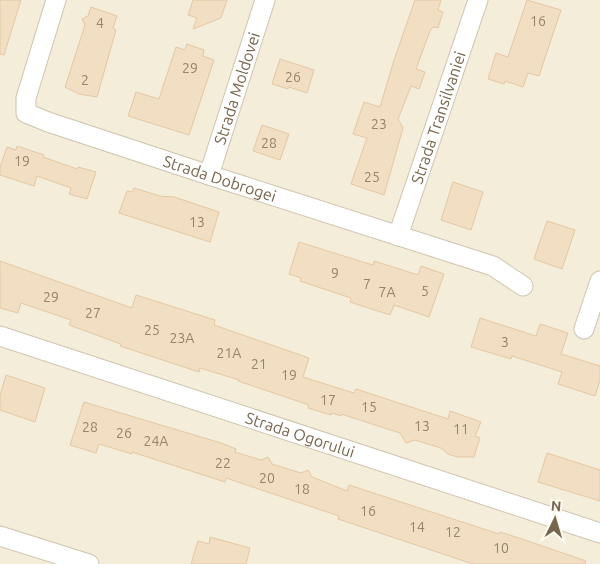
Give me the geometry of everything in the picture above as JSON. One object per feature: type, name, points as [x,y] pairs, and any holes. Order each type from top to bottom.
[{"type":"street","name":"Strada Dobrogei","points":[[56,0],[26,98],[26,113],[209,175],[493,266],[522,286]]},
{"type":"street","name":"Strada Moldovei","points":[[209,175],[265,0]]},
{"type":"street","name":"Strada Transilvaniei","points":[[398,236],[478,0]]},
{"type":"street","points":[[584,329],[600,281]]},
{"type":"street","name":"Strada Ogorului","points":[[0,336],[600,533]]},
{"type":"street","points":[[0,536],[89,564]]},
{"type":"shaded area","points":[[0,0],[600,0],[600,564],[0,564]]},
{"type":"building","points":[[0,0],[21,0],[4,55],[0,54]]},
{"type":"building","points":[[193,0],[227,0],[221,18],[193,29],[197,18],[188,15]]},
{"type":"building","points":[[415,0],[441,0],[438,10],[443,12],[438,28],[433,27],[430,31],[416,69],[425,72],[419,89],[411,86],[398,119],[403,128],[384,195],[351,184],[367,138],[353,134],[364,102],[380,107]]},
{"type":"building","points":[[527,0],[561,10],[539,76],[528,73],[523,87],[505,81],[504,84],[488,79],[496,53],[508,57]]},
{"type":"building","points":[[91,7],[117,16],[113,28],[116,30],[97,97],[79,94],[65,87],[85,25],[82,19],[88,16]]},
{"type":"building","points":[[187,44],[204,50],[203,56],[214,60],[189,135],[128,116],[136,92],[159,99],[176,47],[185,50]]},
{"type":"building","points":[[280,59],[314,70],[307,93],[272,84]]},
{"type":"building","points":[[262,125],[289,134],[280,160],[253,151]]},
{"type":"building","points":[[17,146],[77,169],[78,167],[96,172],[87,199],[69,194],[71,188],[37,176],[34,186],[0,175],[0,167],[7,147],[16,150]]},
{"type":"building","points":[[453,182],[483,192],[471,230],[441,220]]},
{"type":"building","points":[[134,188],[160,196],[174,197],[219,212],[210,242],[119,213],[127,191],[132,192]]},
{"type":"building","points":[[547,221],[575,230],[562,269],[534,259]]},
{"type":"building","points":[[299,242],[373,265],[374,261],[418,275],[421,266],[444,274],[429,317],[394,305],[390,315],[350,302],[351,298],[300,281],[301,278],[289,274]]},
{"type":"building","points":[[0,261],[132,308],[136,295],[215,320],[214,325],[309,358],[303,377],[354,393],[356,389],[448,419],[450,411],[481,422],[475,436],[480,438],[474,457],[457,457],[448,454],[441,448],[415,440],[406,443],[400,433],[341,414],[341,416],[332,413],[331,415],[308,408],[309,405],[239,380],[200,368],[199,372],[120,346],[121,344],[69,325],[71,320],[21,303],[18,313],[0,308]]},
{"type":"building","points":[[480,318],[536,336],[540,324],[568,333],[561,354],[600,366],[600,380],[595,396],[558,384],[562,372],[512,356],[511,359],[471,347]]},
{"type":"building","points":[[6,375],[45,388],[35,422],[0,410],[0,395]]},
{"type":"building","points":[[84,402],[221,443],[236,449],[235,452],[261,460],[268,457],[272,464],[301,473],[308,470],[312,477],[347,491],[349,485],[586,561],[585,564],[473,564],[338,519],[339,516],[226,478],[225,482],[132,452],[132,454],[99,444],[96,453],[70,445]]},
{"type":"building","points":[[547,453],[600,470],[600,501],[538,482]]},
{"type":"building","points":[[210,537],[250,548],[246,564],[191,564],[198,541],[209,544]]}]
